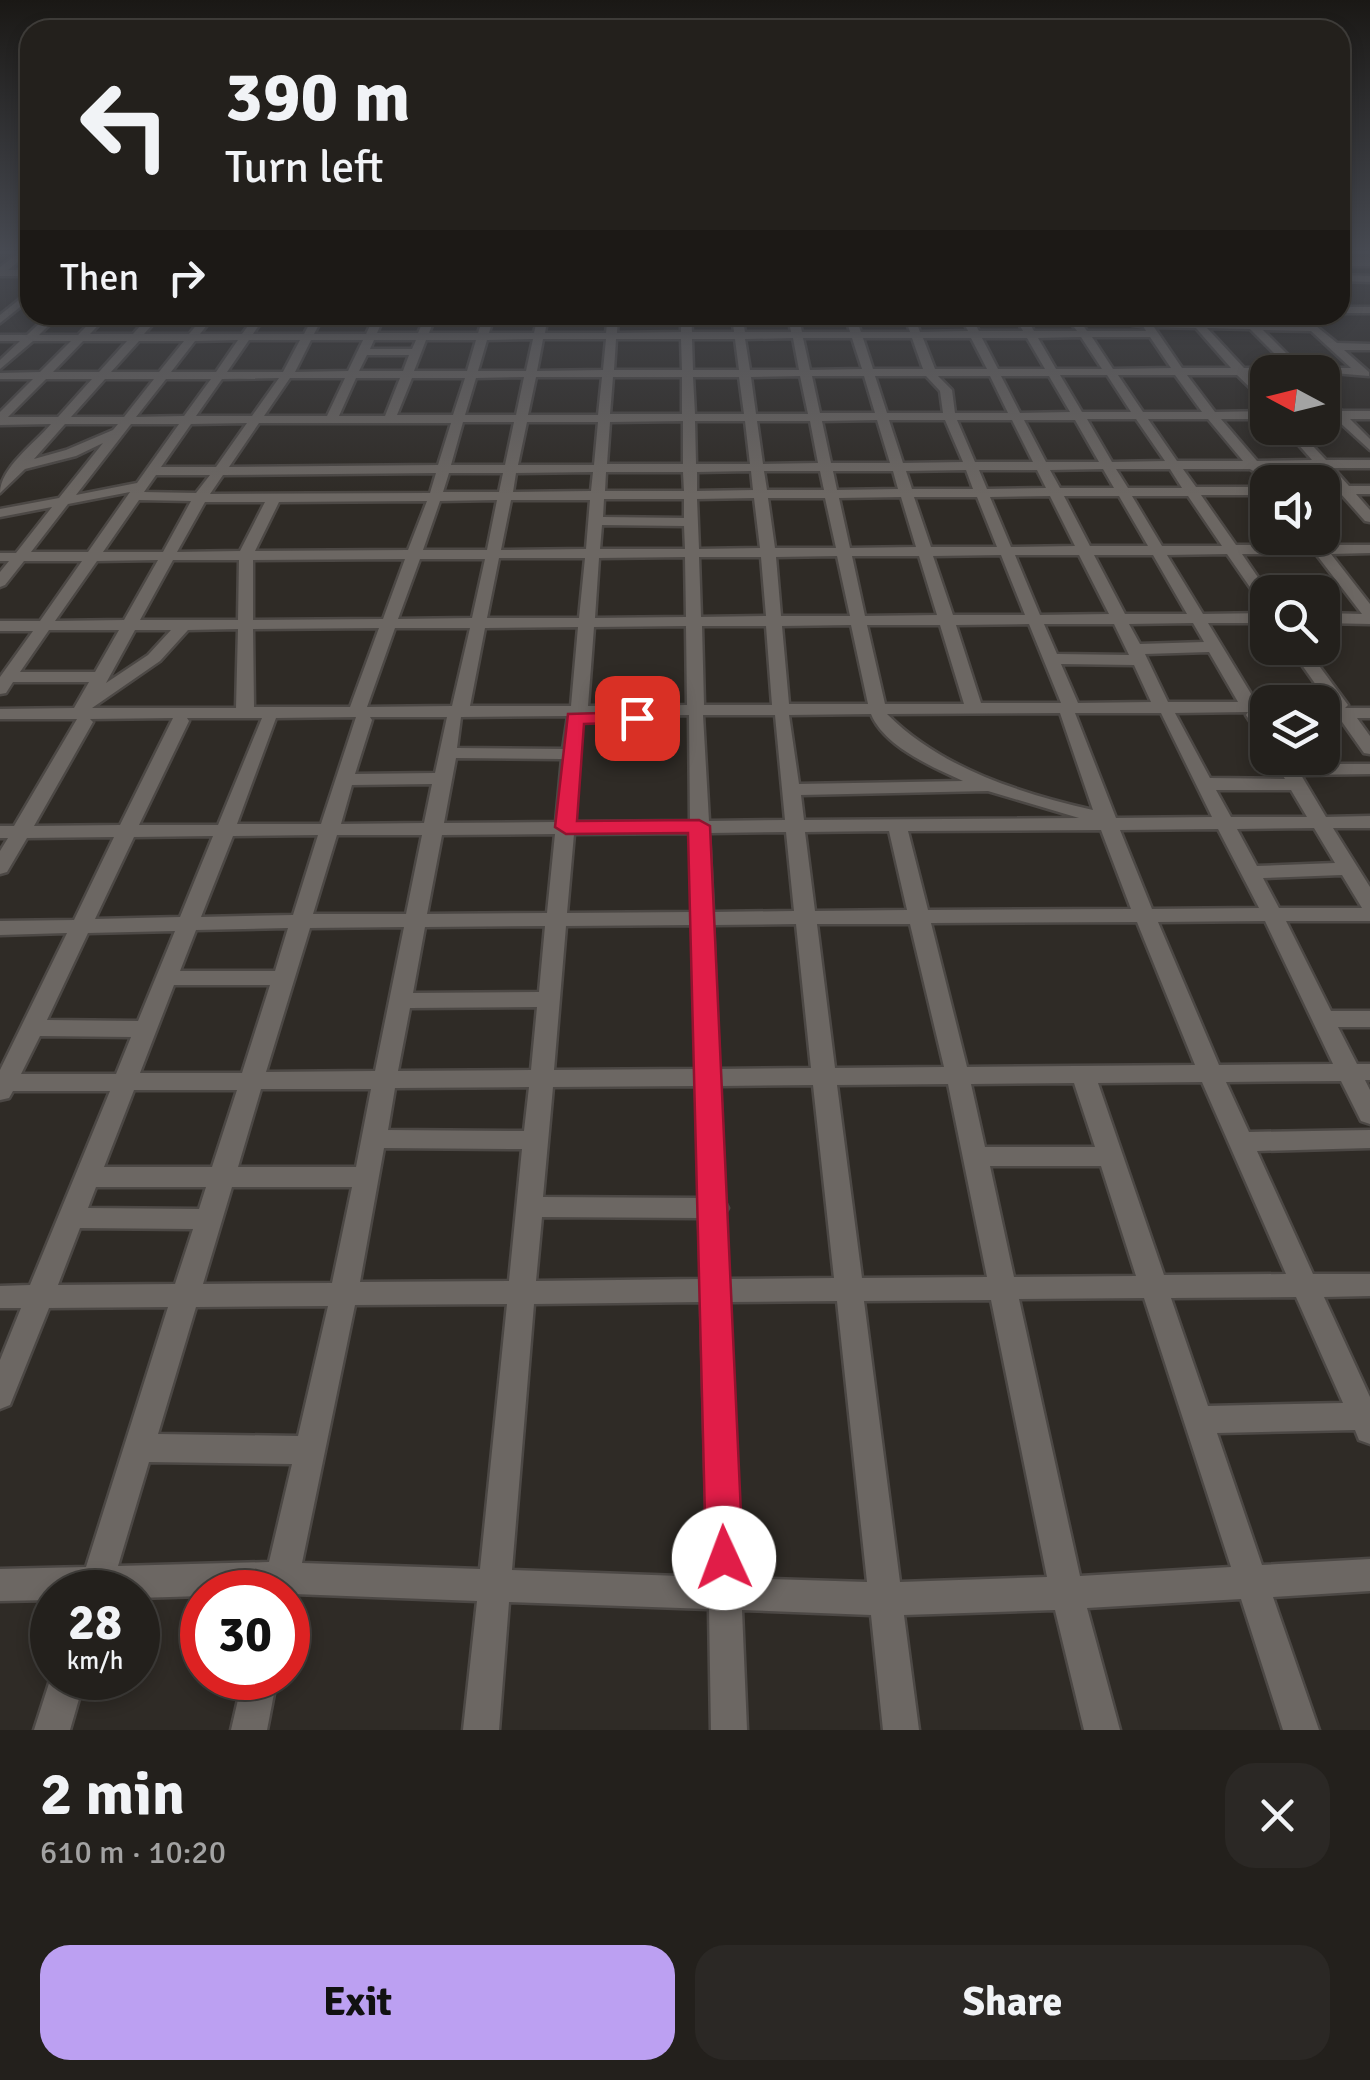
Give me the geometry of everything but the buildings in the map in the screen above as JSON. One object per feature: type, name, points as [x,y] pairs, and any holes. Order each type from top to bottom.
[{"type":"street","points":[[0,366],[34,334]]},
{"type":"street","points":[[0,420],[85,334]]},
{"type":"street","points":[[0,489],[140,334]]},
{"type":"street","points":[[0,582],[196,334]]},
{"type":"street","points":[[856,334],[974,707]]},
{"type":"street","points":[[916,334],[930,372],[946,390],[950,416],[1050,659],[1106,821],[1240,1142],[1367,1423],[1200,1420]]},
{"type":"street","points":[[974,334],[1324,1019],[1359,1072],[1370,1115]]},
{"type":"street","points":[[0,338],[1030,334],[1155,549],[1250,697]]},
{"type":"street","points":[[1083,334],[1250,578]]},
{"type":"street","points":[[1153,334],[1253,464]]},
{"type":"street","points":[[1207,334],[1250,382]]},
{"type":"street","points":[[1261,334],[1281,355]]},
{"type":"street","points":[[1321,334],[1366,375]]},
{"type":"street","points":[[686,335],[729,1730]]},
{"type":"street","points":[[740,335],[901,1730]]},
{"type":"street","points":[[797,335],[878,712],[904,742],[996,785],[1106,821]]},
{"type":"street","points":[[4,683],[246,336]]},
{"type":"street","points":[[0,868],[10,832],[84,713],[100,676],[200,498],[287,375],[307,336]]},
{"type":"street","points":[[331,420],[372,336]]},
{"type":"street","points":[[389,420],[422,336]]},
{"type":"street","points":[[101,1570],[329,830],[360,715],[436,494],[483,336]]},
{"type":"street","points":[[284,1570],[344,1294],[448,753],[539,336]]},
{"type":"street","points":[[481,1730],[611,336]]},
{"type":"street","points":[[1335,346],[1370,346]]},
{"type":"street","points":[[364,352],[416,352]]},
{"type":"street","points":[[0,376],[1250,371]]},
{"type":"street","points":[[1340,374],[1366,375]]},
{"type":"street","points":[[1340,415],[1370,414]]},
{"type":"street","points":[[0,420],[124,426],[186,420],[1250,415]]},
{"type":"street","points":[[1340,416],[1367,441]]},
{"type":"street","points":[[0,469],[71,453],[124,426]]},
{"type":"street","points":[[1305,445],[1370,518]]},
{"type":"street","points":[[152,471],[1370,464]]},
{"type":"street","points":[[0,513],[139,490],[200,498],[1250,491]]},
{"type":"street","points":[[1340,490],[1370,490]]},
{"type":"street","points":[[244,712],[246,554],[274,497]]},
{"type":"street","points":[[595,521],[692,522]]},
{"type":"street","points":[[1340,546],[1370,549]]},
{"type":"street","points":[[0,556],[1250,549]]},
{"type":"street","points":[[1323,555],[1370,616]]},
{"type":"street","points":[[1340,617],[1370,616]]},
{"type":"street","points":[[0,626],[1250,618]]},
{"type":"street","points":[[84,713],[154,658],[182,627]]},
{"type":"street","points":[[1050,659],[1215,647]]},
{"type":"street","points":[[4,683],[100,676]]},
{"type":"street","points":[[1340,709],[1370,705]]},
{"type":"street","points":[[878,712],[974,707],[1069,711]]},
{"type":"street","points":[[0,714],[1250,711]]},
{"type":"street","points":[[1340,711],[1370,714]]},
{"type":"street","points":[[0,723],[84,713],[180,721],[360,715]]},
{"type":"street","points":[[1340,718],[1370,748]]},
{"type":"street","points":[[0,1396],[268,720]]},
{"type":"street","points":[[2,1087],[180,721]]},
{"type":"street","points":[[448,753],[572,754]]},
{"type":"street","points":[[1340,770],[1370,769]]},
{"type":"street","points":[[1206,784],[1264,775]]},
{"type":"street","points":[[1292,775],[1370,904]]},
{"type":"street","points":[[344,780],[444,778]]},
{"type":"street","points":[[792,790],[996,785]]},
{"type":"street","points":[[10,832],[1370,822]]},
{"type":"street","points":[[897,826],[958,1077],[1067,1593],[1102,1730]]},
{"type":"street","points":[[1251,872],[1350,870]]},
{"type":"street","points":[[0,928],[301,920],[1370,914]]},
{"type":"street","points":[[167,978],[282,978]]},
{"type":"street","points":[[401,1001],[549,999]]},
{"type":"street","points":[[1324,1019],[1370,1019]]},
{"type":"street","points":[[34,1028],[146,1030]]},
{"type":"street","points":[[2,1087],[126,1082],[1359,1072]]},
{"type":"street","points":[[1084,1074],[1301,1730]]},
{"type":"street","points":[[374,1139],[536,1140]]},
{"type":"street","points":[[1240,1142],[1370,1139]]},
{"type":"street","points":[[976,1157],[1112,1156]]},
{"type":"street","points":[[88,1178],[366,1177]]},
{"type":"street","points":[[530,1206],[715,1208]]},
{"type":"street","points":[[71,1218],[209,1220]]},
{"type":"street","points":[[0,1297],[1370,1285]]},
{"type":"street","points":[[138,1448],[310,1450]]},
{"type":"street","points":[[310,1585],[494,1584],[725,1596],[883,1599],[1067,1593],[1370,1575]]},
{"type":"street","points":[[0,1585],[30,1586]]},
{"type":"street","points":[[52,1730],[61,1700]]},
{"type":"street","points":[[249,1730],[255,1700]]},
{"type":"route","points":[[637,718],[575,718],[566,827],[699,826],[718,1292],[724,1558]]}]
